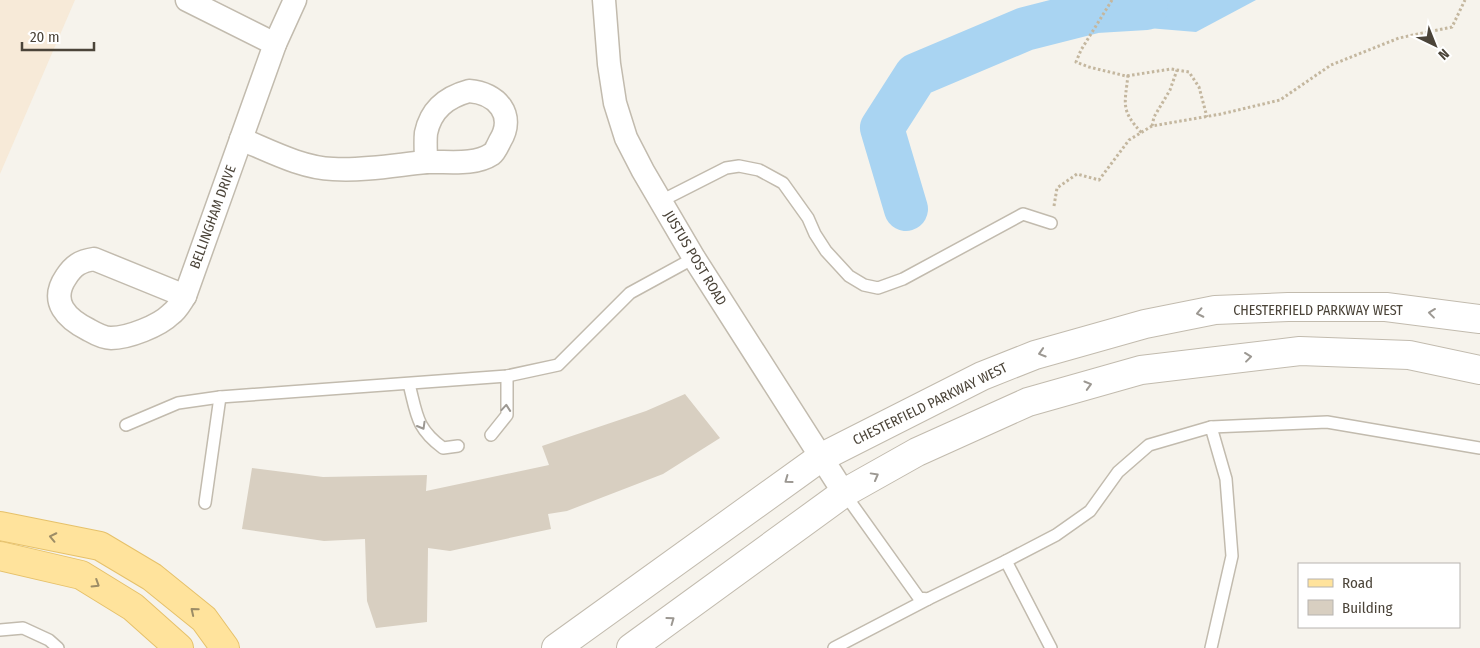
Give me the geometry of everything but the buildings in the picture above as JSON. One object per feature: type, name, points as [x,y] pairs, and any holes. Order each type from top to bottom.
[{"type":"main road","points":[[0,526],[100,546],[160,583],[204,619],[225,648]]},
{"type":"main road","points":[[0,556],[81,575],[133,607],[179,648]]},
{"type":"street","points":[[187,0],[275,44]]},
{"type":"street","name":"BELLINGHAM DRIVE","points":[[185,296],[94,259],[83,261],[72,268],[62,283],[58,296],[64,314],[75,323],[98,335],[109,338],[131,335],[160,323],[172,314],[185,296],[275,44],[295,0]]},
{"type":"street","name":"JUSTUS POST ROAD","points":[[604,0],[614,103],[626,138],[694,258],[844,493]]},
{"type":"street","points":[[241,139],[303,164],[332,169],[357,169],[426,162]]},
{"type":"street","name":"CHESTERFIELD PARKWAY WEST","points":[[556,648],[820,458],[982,376],[1035,355],[1146,324],[1215,310],[1288,307],[1386,308],[1480,319]]},
{"type":"street","points":[[632,648],[844,493],[917,452],[1028,402],[1141,370],[1300,351],[1409,355],[1480,370]]},
{"type":"lane","points":[[661,201],[726,168],[739,166],[759,170],[783,182],[808,218],[815,234],[826,251],[849,276],[864,286],[878,288],[903,279],[1023,214],[1051,223]]},
{"type":"lane","points":[[126,425],[178,403],[220,397],[507,376],[558,364],[630,293],[694,258]]},
{"type":"lane","points":[[491,435],[507,415],[507,376]]},
{"type":"lane","points":[[409,384],[419,424],[429,437],[443,448],[458,446]]},
{"type":"lane","points":[[205,503],[220,397]]},
{"type":"lane","points":[[834,648],[1056,535],[1090,511],[1118,472],[1149,445],[1211,427],[1327,422],[1480,448]]},
{"type":"lane","points":[[1211,427],[1226,479],[1232,556],[1211,648]]},
{"type":"lane","points":[[844,493],[919,598],[928,600]]},
{"type":"lane","points":[[1006,561],[1051,648]]},
{"type":"lane","points":[[0,630],[23,628],[49,640],[58,648]]},
{"type":"path","points":[[1112,0],[1081,50],[1076,62],[1102,71],[1128,75],[1171,69],[1189,72],[1199,87],[1207,117]]},
{"type":"path","points":[[1051,223],[1057,188],[1077,174],[1099,180],[1129,140],[1152,126],[1207,117],[1280,100],[1332,65],[1399,38],[1452,27],[1465,0]]},
{"type":"path","points":[[1152,126],[1154,117],[1170,90],[1177,70]]},
{"type":"path","points":[[1128,75],[1124,106],[1131,122],[1142,133]]},
{"type":"shaded area","points":[[0,0],[75,0],[0,174]]},
{"type":"water","points":[[1146,0],[1256,0],[1196,32],[1148,28]]},
{"type":"waterway","points":[[906,209],[882,128],[916,75],[1025,29],[1096,11],[1146,8]]}]
